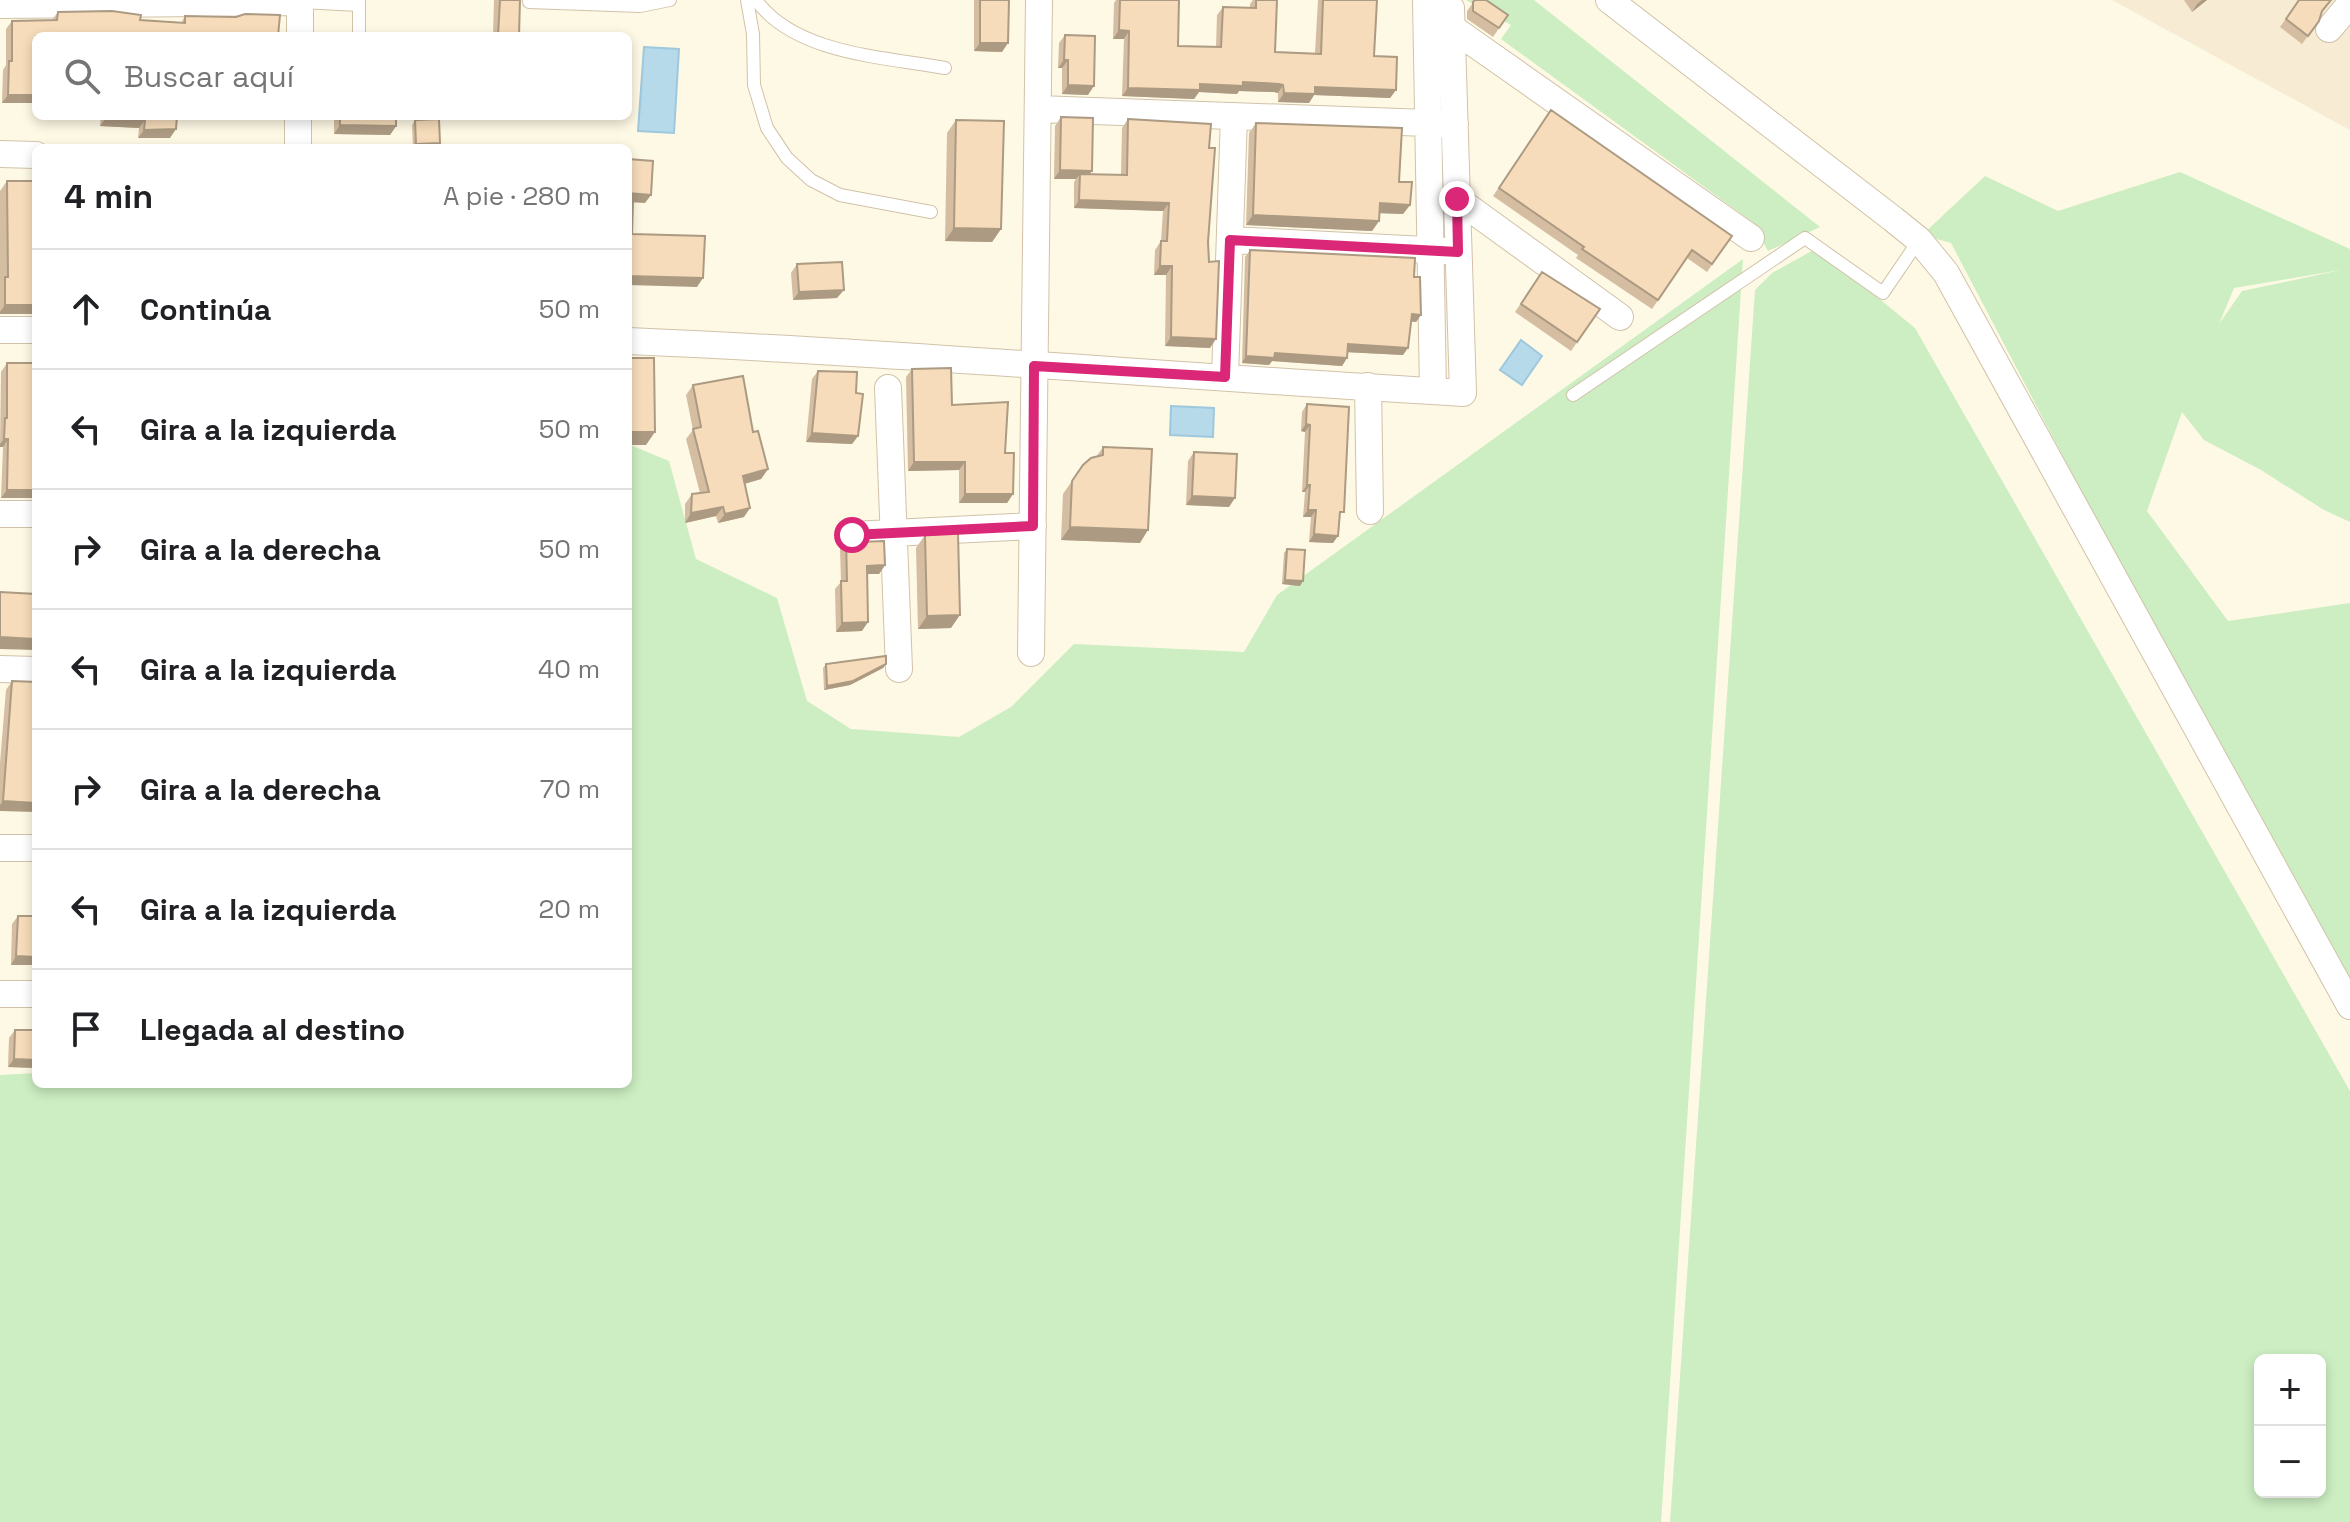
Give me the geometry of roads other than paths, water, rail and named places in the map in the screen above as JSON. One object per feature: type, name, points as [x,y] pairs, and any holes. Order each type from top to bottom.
[{"type":"street","points":[[1031,653],[1039,0]]},
{"type":"street","points":[[1426,0],[1433,391]]},
{"type":"street","points":[[632,341],[834,350],[1463,393],[1452,28],[1451,8],[1444,0]]},
{"type":"street","points":[[1609,0],[1915,244],[1946,273],[2350,1006]]},
{"type":"street","points":[[0,5],[300,1],[300,32]]},
{"type":"street","points":[[2329,29],[2350,4]]},
{"type":"street","points":[[1452,28],[1751,238]]},
{"type":"street","points":[[1038,109],[1455,124]]},
{"type":"street","points":[[1225,377],[1234,116]]},
{"type":"street","points":[[298,120],[298,144]]},
{"type":"street","points":[[0,154],[32,155]]},
{"type":"street","points":[[1457,199],[1620,317]]},
{"type":"street","points":[[1230,240],[1458,252]]},
{"type":"street","points":[[0,330],[32,330]]},
{"type":"street","points":[[1368,386],[1370,511]]},
{"type":"street","points":[[888,388],[899,669]]},
{"type":"street","points":[[0,514],[32,514]]},
{"type":"street","points":[[852,535],[1033,526]]},
{"type":"street","points":[[0,669],[32,670]]},
{"type":"street","points":[[0,848],[32,848]]},
{"type":"street","points":[[0,994],[32,994]]},
{"type":"lane","points":[[529,2],[640,6],[670,0]]},
{"type":"lane","points":[[747,0],[753,34],[754,85],[767,128],[787,158],[811,180],[840,195],[931,212]]},
{"type":"lane","points":[[756,0],[783,27],[812,42],[945,68]]},
{"type":"lane","points":[[300,1],[359,3],[359,32]]},
{"type":"lane","points":[[1573,395],[1805,238],[1883,293],[1915,244]]},
{"type":"water","points":[[644,47],[679,49],[674,133],[638,131]]},
{"type":"water","points":[[1521,340],[1542,356],[1522,385],[1500,370]]},
{"type":"water","points":[[1171,406],[1214,408],[1213,437],[1170,435]]}]
